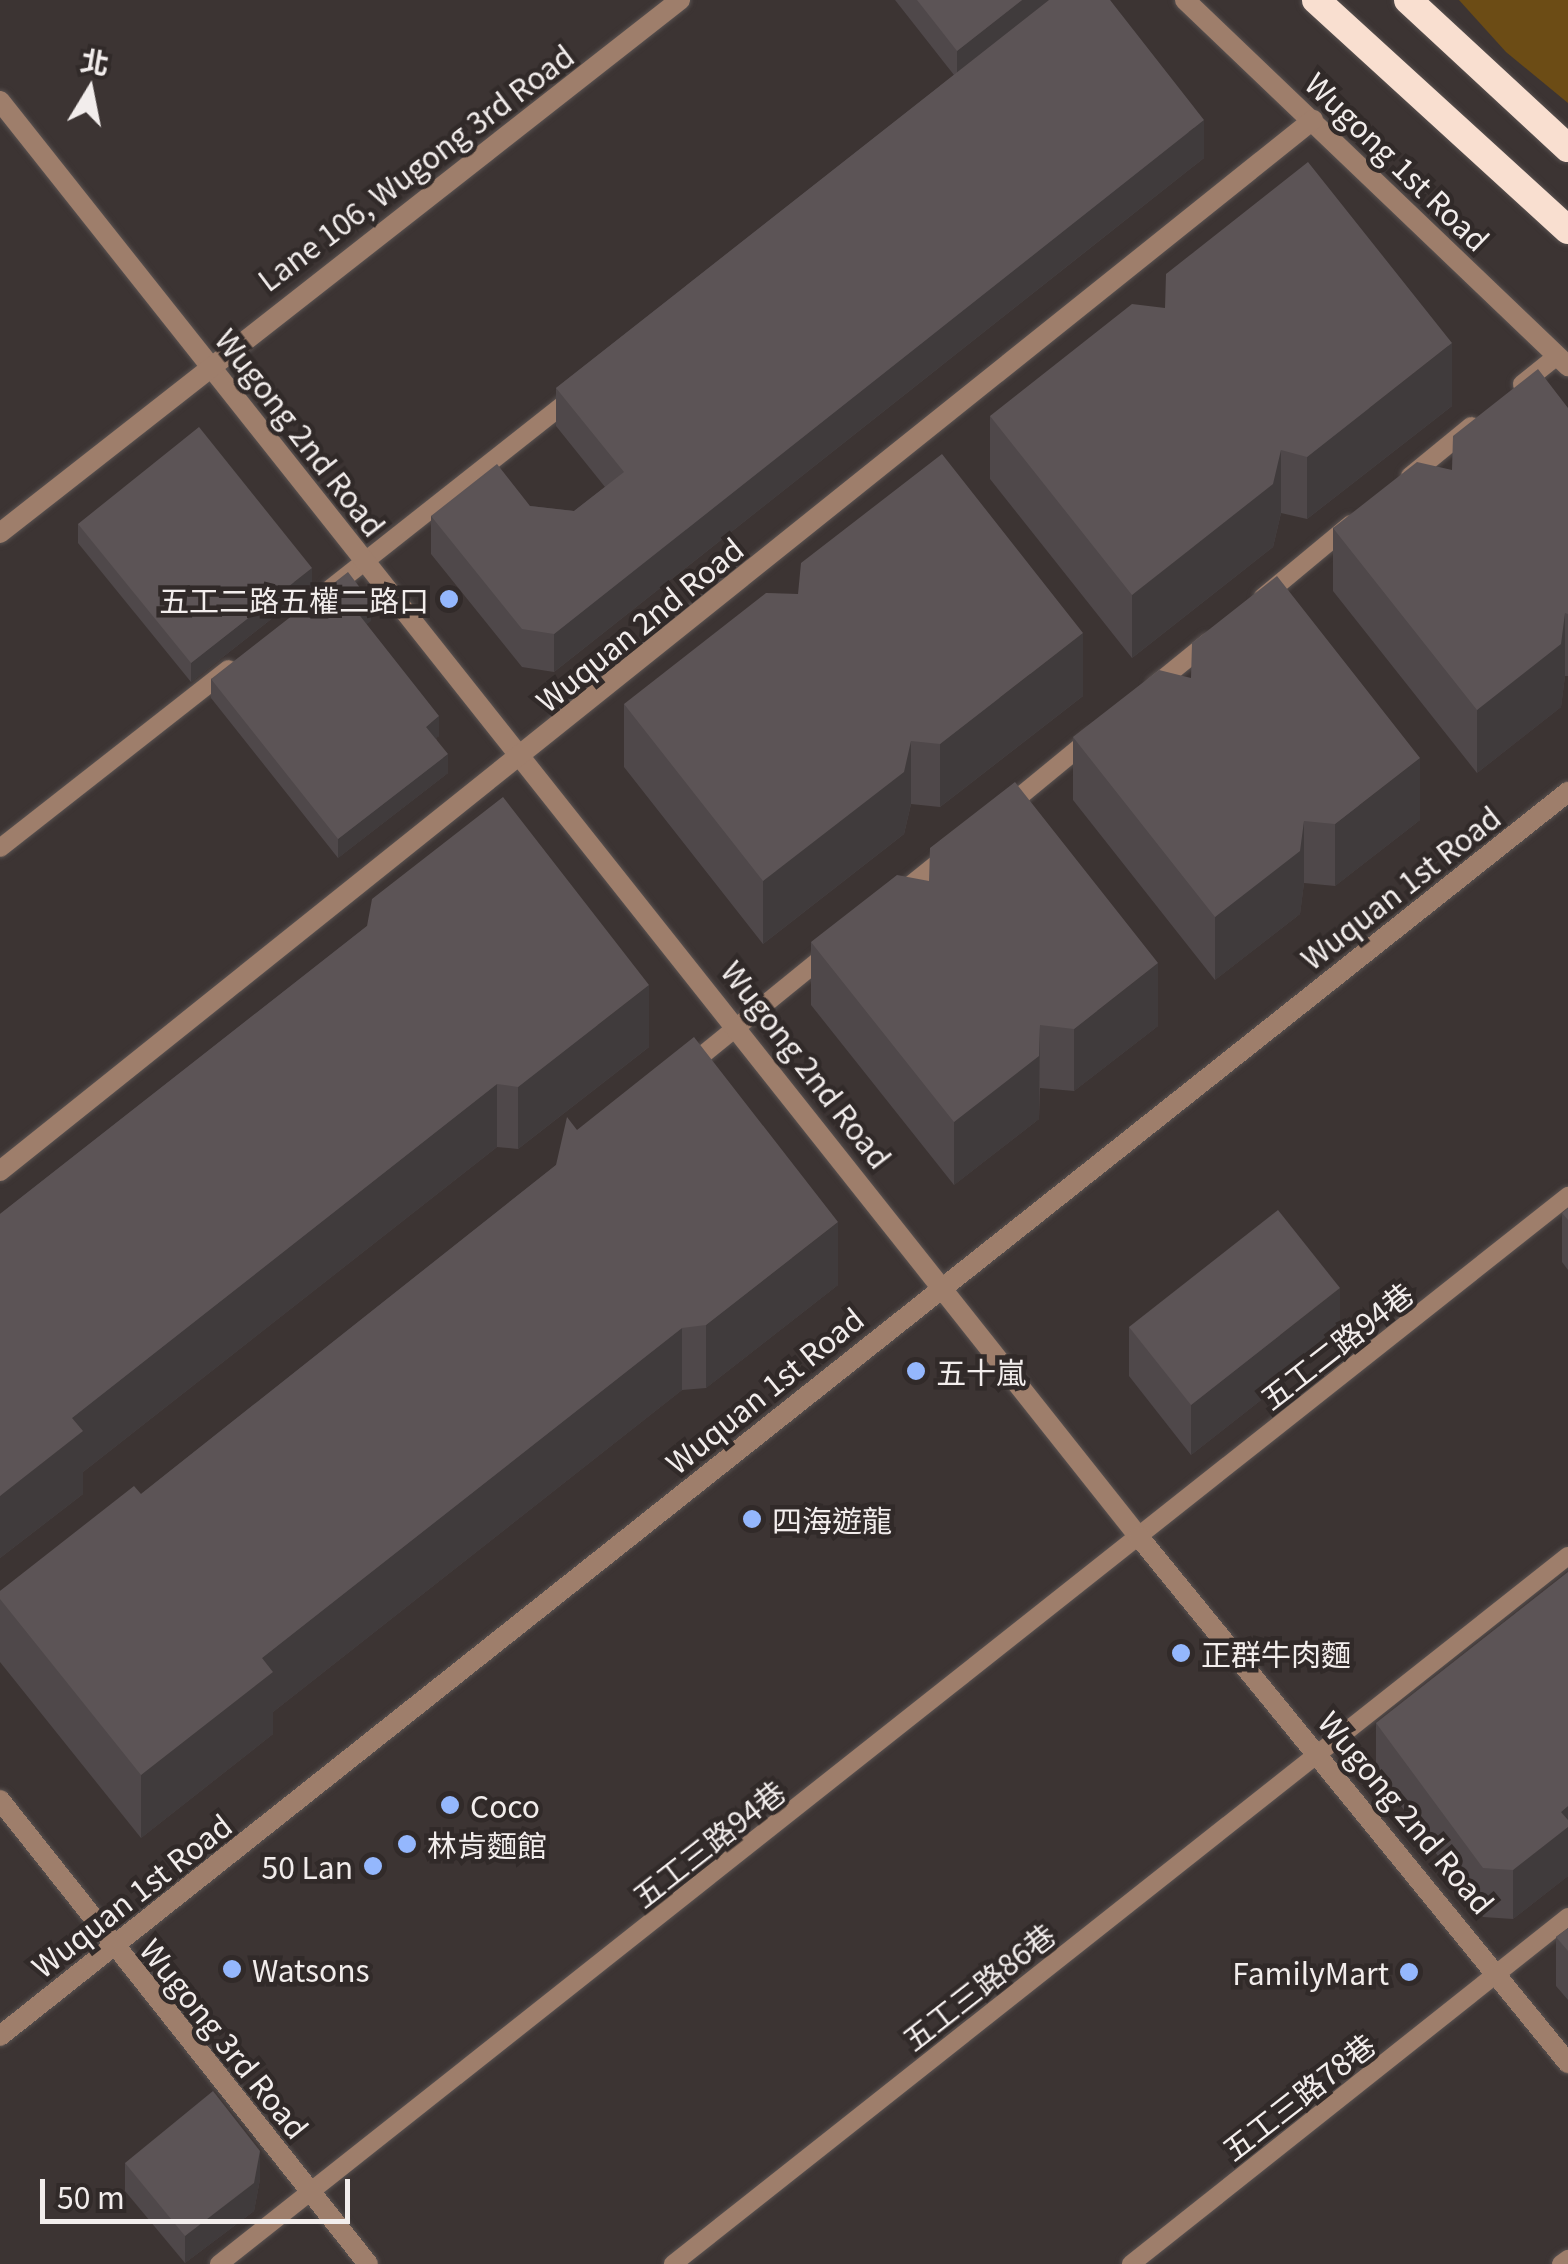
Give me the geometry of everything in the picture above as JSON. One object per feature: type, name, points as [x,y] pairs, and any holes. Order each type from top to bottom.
[{"type":"highway","points":[[1316,0],[1568,230]]},
{"type":"highway","points":[[1408,0],[1568,148]]},
{"type":"street","name":"Lane 106, Wugong 3rd Road","points":[[0,533],[208,363],[680,0]]},
{"type":"street","name":"Wugong 1st Road","points":[[1185,0],[1562,361]]},
{"type":"street","name":"Wugong 2nd Road","points":[[0,101],[522,758],[741,1024],[1139,1537],[1499,1971],[1568,2063]]},
{"type":"street","name":"Wuquan 2nd Road","points":[[0,1171],[522,758],[1313,120]]},
{"type":"street","name":"Wuquan 1st Road","points":[[0,2036],[1568,792]]},
{"type":"street","name":"Wugong 3rd Road","points":[[0,1800],[368,2264]]},
{"type":"lane","points":[[1510,394],[1562,361]]},
{"type":"lane","points":[[320,597],[598,378]]},
{"type":"lane","points":[[1387,495],[1495,407]]},
{"type":"lane","points":[[1249,608],[1372,508]]},
{"type":"lane","points":[[1141,696],[1233,621]]},
{"type":"lane","points":[[0,848],[244,656]]},
{"type":"lane","points":[[987,822],[1110,722]]},
{"type":"lane","points":[[879,911],[956,848]]},
{"type":"lane","points":[[679,1074],[848,936]]},
{"type":"lane","name":"五工二路94巷","points":[[1139,1537],[1568,1196]]},
{"type":"lane","name":"五工三路94巷","points":[[219,2264],[1139,1537]]},
{"type":"lane","name":"五工三路86巷","points":[[673,2264],[1568,1556]]},
{"type":"lane","name":"五工三路78巷","points":[[1131,2264],[1568,1916]]},
{"type":"lane","points":[[1561,2264],[1568,2259]]},
{"type":"shaded area","points":[[1459,0],[1568,0],[1568,103],[1506,52]]},
{"type":"building","points":[[917,0],[1022,0],[957,51]]},
{"type":"building","points":[[1049,0],[1110,0],[1204,120],[554,634],[522,629],[431,516],[497,464],[530,506],[574,511],[624,472],[556,388]]},
{"type":"building","points":[[1308,162],[1452,343],[1307,457],[1281,450],[1273,484],[1132,595],[990,416],[1132,304],[1165,308],[1166,274]]},
{"type":"building","points":[[1538,369],[1568,408],[1568,614],[1565,613],[1561,644],[1477,710],[1333,528],[1417,462],[1452,470],[1453,436]]},
{"type":"building","points":[[199,427],[312,568],[191,663],[78,524]]},
{"type":"building","points":[[942,454],[1083,633],[940,744],[911,741],[904,772],[763,881],[624,704],[766,593],[798,594],[801,563]]},
{"type":"building","points":[[348,572],[371,602],[357,612],[439,716],[426,727],[448,754],[338,839],[211,679]]},
{"type":"building","points":[[1277,576],[1420,758],[1335,824],[1304,821],[1300,851],[1215,917],[1073,737],[1159,670],[1191,678],[1192,643]]},
{"type":"building","points":[[1015,782],[1158,963],[1074,1029],[1040,1025],[1039,1056],[954,1122],[811,942],[897,875],[929,881],[930,848]]},
{"type":"building","points":[[503,797],[649,985],[518,1087],[497,1084],[72,1418],[83,1431],[0,1496],[0,1214],[367,926],[372,899]]},
{"type":"building","points":[[694,1037],[838,1222],[706,1325],[682,1328],[262,1658],[273,1672],[141,1775],[0,1599],[0,1591],[134,1486],[141,1494],[556,1165],[567,1117],[577,1130]]},
{"type":"building","points":[[1278,1210],[1340,1288],[1191,1405],[1129,1327]]},
{"type":"building","points":[[1568,1572],[1568,1806],[1561,1812],[1568,1827],[1513,1870],[1483,1868],[1376,1723]]},
{"type":"building","points":[[1568,1928],[1568,1951],[1556,1937]]},
{"type":"building","points":[[213,2091],[260,2151],[254,2183],[185,2236],[125,2163]]},
{"type":"place","name":"五工二路五權二路口","points":[[449,599]]},
{"type":"place","name":"五十嵐","points":[[916,1371]]},
{"type":"place","name":"四海遊龍","points":[[752,1519]]},
{"type":"place","name":"正群牛肉麵","points":[[1181,1653]]},
{"type":"place","name":"Coco","points":[[450,1805]]},
{"type":"place","name":"林肯麵館","points":[[407,1844]]},
{"type":"place","name":"50 Lan","points":[[373,1866]]},
{"type":"place","name":"Watsons","points":[[232,1969]]},
{"type":"place","name":"FamilyMart","points":[[1409,1972]]}]
